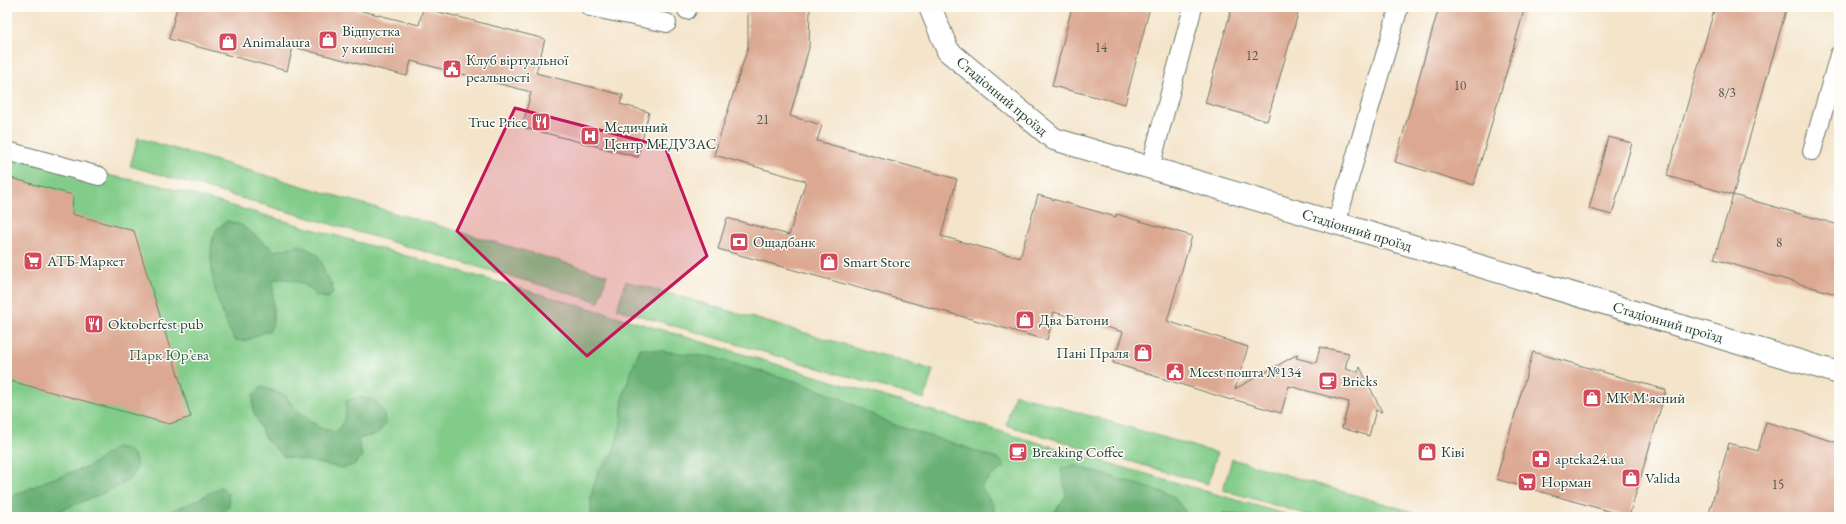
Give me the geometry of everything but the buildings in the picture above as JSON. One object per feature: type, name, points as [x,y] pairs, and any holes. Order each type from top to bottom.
[{"type":"street","name":"Стадіонний проїзд","points":[[930,7],[948,51],[1054,140],[1839,372]]},
{"type":"lane","points":[[590,7],[667,23]]},
{"type":"lane","points":[[1150,168],[1193,7]]},
{"type":"lane","points":[[1336,224],[1399,7]]},
{"type":"lane","points":[[1812,152],[1839,55]]},
{"type":"lane","points":[[7,151],[99,176]]},
{"type":"highlighted area","points":[[515,108],[665,147],[707,256],[587,356],[457,231]]},
{"type":"green space","points":[[138,138],[607,275],[599,302],[130,166]]},
{"type":"green space","name":"Парк Юр’єва","points":[[7,156],[159,185],[609,314],[1039,443],[1295,517],[7,517]]},
{"type":"green space","points":[[227,221],[241,225],[275,251],[299,245],[317,254],[322,263],[325,275],[332,284],[333,292],[328,298],[316,296],[313,291],[303,284],[285,279],[273,280],[273,323],[270,330],[244,341],[235,340],[218,301],[212,269],[211,254],[213,240],[217,229]]},
{"type":"green space","points":[[626,281],[933,370],[924,399],[617,309]]},
{"type":"green space","points":[[640,348],[711,357],[795,381],[840,398],[891,424],[965,447],[1000,460],[1005,466],[990,477],[981,487],[994,506],[994,517],[591,517],[591,496],[598,471],[613,453],[621,424],[623,395]]},
{"type":"green space","points":[[262,387],[286,396],[294,408],[320,428],[335,432],[339,429],[345,414],[346,401],[359,397],[376,401],[384,413],[385,424],[377,434],[358,439],[362,457],[354,465],[342,468],[283,456],[265,438],[253,410],[253,394]]},
{"type":"green space","points":[[1015,394],[1217,453],[1208,484],[1006,425]]},
{"type":"green space","points":[[116,447],[126,449],[135,458],[136,469],[134,475],[125,482],[86,500],[46,515],[30,518],[7,517],[7,500],[46,481],[90,466]]},
{"type":"green space","points":[[1232,459],[1430,517],[1315,517],[1223,490]]},
{"type":"green space","points":[[1073,465],[1172,495],[1185,511],[1184,517],[1051,517],[1066,496],[1061,469]]},
{"type":"green space","points":[[221,487],[228,493],[229,507],[220,515],[182,512],[175,517],[157,517],[195,501]]},
{"type":"green space","points":[[1223,513],[1254,517],[1222,517]]},
{"type":"place","name":"Відпустка у кишені","points":[[328,40]]},
{"type":"place","name":"Animalaura","points":[[228,42]]},
{"type":"place","name":"Клуб віртуальної реальності","points":[[452,69]]},
{"type":"place","name":"True Price","points":[[541,122]]},
{"type":"place","name":"Медичний Центр МЕДУЗАС","points":[[590,136]]},
{"type":"place","name":"Ощадбанк","points":[[739,242]]},
{"type":"place","name":"АТБ-Маркет","points":[[33,261]]},
{"type":"place","name":"Smart Store","points":[[829,262]]},
{"type":"place","name":"Два Батони","points":[[1025,320]]},
{"type":"place","name":"Oktoberfest pub","points":[[94,324]]},
{"type":"place","name":"Пані Праля","points":[[1143,353]]},
{"type":"place","name":"Meest пошта №134","points":[[1175,372]]},
{"type":"place","name":"Bricks","points":[[1328,381]]},
{"type":"place","name":"МК М'ясний","points":[[1592,398]]},
{"type":"place","name":"Breaking Coffee","points":[[1018,452]]},
{"type":"place","name":"Ківі","points":[[1427,452]]},
{"type":"place","name":"apteka24.ua","points":[[1541,459]]},
{"type":"place","name":"Valida","points":[[1631,478]]},
{"type":"place","name":"Норман","points":[[1527,482]]}]
